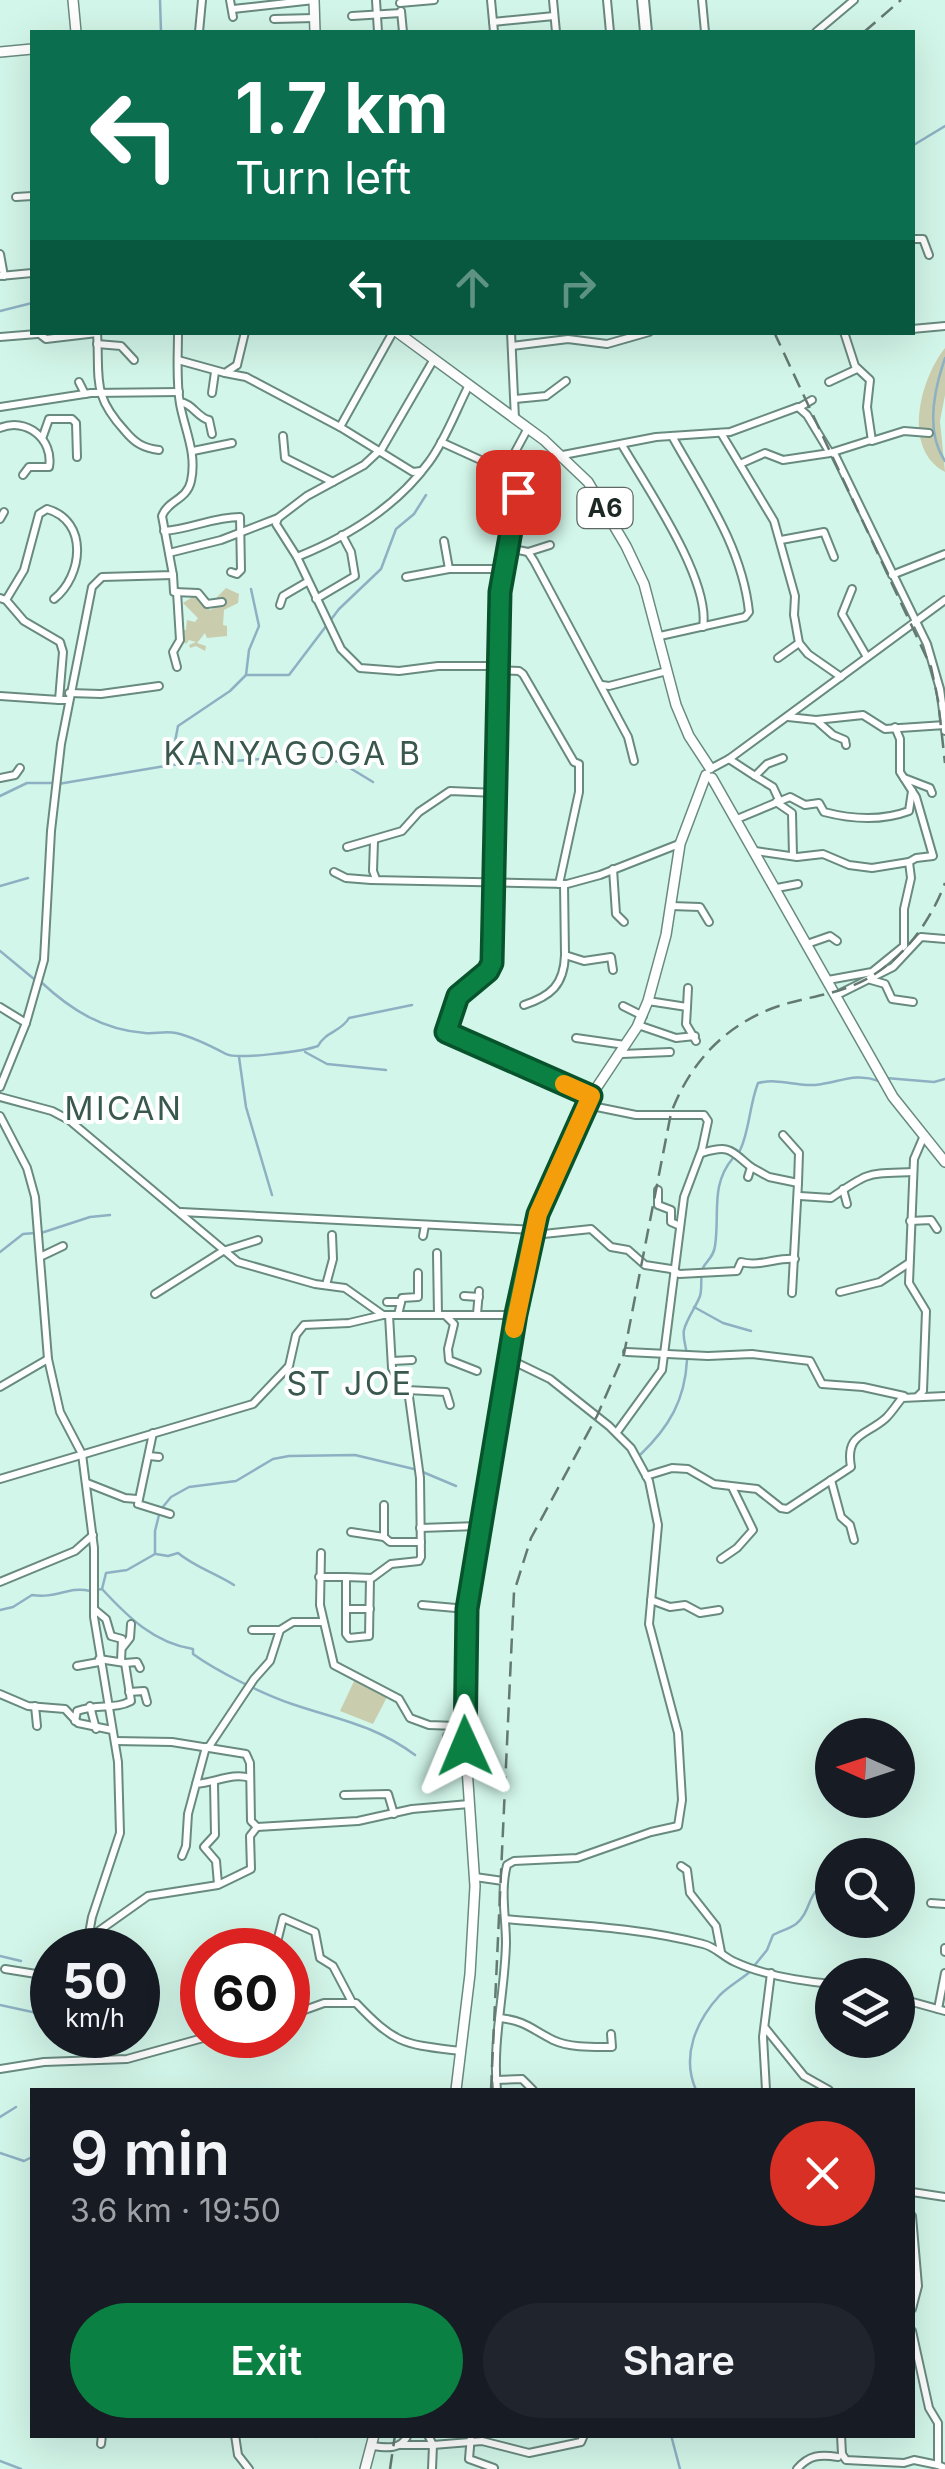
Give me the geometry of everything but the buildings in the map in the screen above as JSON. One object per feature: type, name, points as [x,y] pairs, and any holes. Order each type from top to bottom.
[{"type":"main road","points":[[74,0],[76,30]]},
{"type":"main road","points":[[314,0],[315,30]]},
{"type":"main road","points":[[0,52],[30,49]]},
{"type":"main road","name":"A6","points":[[399,335],[563,455],[594,491],[626,546],[652,606],[682,720],[711,772]]},
{"type":"main road","points":[[456,2088],[473,1938],[475,1877],[460,1725],[467,1609],[516,1314],[534,1232],[553,1176],[589,1100],[640,1021],[648,1001],[662,958],[680,844],[711,772]]},
{"type":"main road","points":[[711,772],[893,1097],[945,1162]]},
{"type":"main road","points":[[365,2469],[373,2440]]},
{"type":"street","points":[[200,30],[203,0]]},
{"type":"street","points":[[232,8],[314,0]]},
{"type":"street","points":[[376,0],[378,30]]},
{"type":"street","points":[[403,30],[400,1],[434,0]]},
{"type":"street","points":[[491,0],[494,30]]},
{"type":"street","points":[[553,0],[556,30]]},
{"type":"street","points":[[607,0],[610,30]]},
{"type":"street","points":[[643,0],[644,30]]},
{"type":"street","points":[[702,0],[705,30]]},
{"type":"street","points":[[818,30],[854,0]]},
{"type":"street","points":[[352,16],[401,13]]},
{"type":"street","points":[[493,22],[554,16]]},
{"type":"street","points":[[300,18],[301,30]]},
{"type":"street","points":[[274,19],[314,18]]},
{"type":"street","points":[[16,197],[30,196]]},
{"type":"street","points":[[915,239],[923,239],[928,255]]},
{"type":"street","points":[[0,254],[2,276],[30,273]]},
{"type":"street","points":[[915,330],[945,326]]},
{"type":"street","points":[[0,336],[30,334]]},
{"type":"street","points":[[40,335],[46,339],[79,335]]},
{"type":"street","points":[[96,335],[104,407],[146,449],[159,450]]},
{"type":"street","points":[[178,335],[180,402],[192,451],[190,484],[184,496],[163,511],[174,592],[198,593],[207,604],[222,602]]},
{"type":"street","points":[[238,370],[244,335]]},
{"type":"street","points":[[340,428],[393,335]]},
{"type":"street","points":[[511,335],[516,420]]},
{"type":"street","points":[[512,346],[564,340],[607,344],[638,335]]},
{"type":"street","points":[[845,335],[857,369],[870,380],[871,440]]},
{"type":"street","points":[[98,344],[120,346],[134,360]]},
{"type":"street","points":[[169,553],[276,520],[301,500],[364,464],[379,451],[434,359]]},
{"type":"street","points":[[178,360],[215,372],[238,370],[413,472],[420,471]]},
{"type":"street","points":[[829,382],[857,369]]},
{"type":"street","points":[[212,392],[215,372]]},
{"type":"street","points":[[554,375],[559,388]]},
{"type":"street","points":[[515,398],[551,395],[566,381]]},
{"type":"street","points":[[79,382],[85,394]]},
{"type":"street","points":[[297,558],[397,500],[442,442],[468,385]]},
{"type":"street","points":[[0,407],[100,392],[179,392]]},
{"type":"street","points":[[563,455],[744,428],[812,400]]},
{"type":"street","points":[[180,402],[186,402],[203,419],[210,420],[212,434]]},
{"type":"street","points":[[787,716],[816,720],[852,714],[865,715],[885,729],[945,727],[938,679],[916,622],[832,453],[800,407]]},
{"type":"street","points":[[22,475],[29,467],[49,467],[51,458],[43,436],[49,419],[72,419],[76,423],[78,456]]},
{"type":"street","points":[[0,428],[14,426],[43,436]]},
{"type":"street","points":[[528,428],[516,449],[517,508],[503,569],[492,966],[458,996],[446,1032],[589,1100],[636,1115],[706,1116],[708,1120],[701,1153],[686,1191],[666,1354],[660,1374],[616,1432]]},
{"type":"street","points":[[740,464],[762,453],[784,460],[832,453],[907,430],[929,434]]},
{"type":"street","points":[[721,433],[771,514],[781,540],[795,596],[794,615],[800,643],[808,654],[841,676]]},
{"type":"street","points":[[283,436],[286,458],[333,482]]},
{"type":"street","points":[[660,636],[748,616],[745,587],[718,515],[672,436]]},
{"type":"street","points":[[442,442],[485,462],[515,463]]},
{"type":"street","points":[[192,451],[232,444]]},
{"type":"street","points":[[622,445],[686,558],[706,623]]},
{"type":"street","points":[[54,598],[70,580],[79,550],[68,523],[56,512],[47,510],[40,514],[24,570],[3,599],[24,621],[60,642],[66,698]]},
{"type":"street","points":[[164,530],[240,517],[241,570],[237,574],[230,572]]},
{"type":"street","points":[[276,520],[341,649],[362,670],[519,671],[574,762],[579,764],[580,788],[562,884],[564,973],[540,1001],[524,1005]]},
{"type":"street","points":[[197,547],[203,523]]},
{"type":"street","points":[[781,540],[824,532],[834,557]]},
{"type":"street","points":[[316,599],[355,576],[351,552],[342,535]]},
{"type":"street","points":[[444,541],[449,569]]},
{"type":"street","points":[[508,548],[528,552],[550,544]]},
{"type":"street","points":[[528,552],[605,688],[632,744],[634,761]]},
{"type":"street","points":[[892,575],[945,554]]},
{"type":"street","points":[[406,577],[449,569],[503,569]]},
{"type":"street","points":[[0,1086],[26,1023],[44,960],[51,832],[66,698],[92,587],[102,577],[173,575]]},
{"type":"street","points":[[280,605],[283,596],[307,582]]},
{"type":"street","points":[[852,589],[842,616],[867,657]]},
{"type":"street","points":[[177,592],[180,640],[173,652],[178,668]]},
{"type":"street","points":[[711,772],[945,600]]},
{"type":"street","points":[[778,658],[800,643]]},
{"type":"street","points":[[605,688],[667,671]]},
{"type":"street","points":[[0,696],[66,698],[159,686]]},
{"type":"street","points":[[816,720],[832,735],[845,740],[846,745]]},
{"type":"street","points":[[755,851],[793,856],[823,854],[849,865],[872,868],[933,856],[912,791],[899,770],[900,740],[894,728]]},
{"type":"street","points":[[755,776],[769,763],[783,758]]},
{"type":"street","points":[[729,759],[773,787],[777,801],[792,813],[793,856]]},
{"type":"street","points":[[0,778],[16,775],[20,768]]},
{"type":"street","points":[[903,778],[930,788],[932,793]]},
{"type":"street","points":[[348,847],[402,830],[418,812],[450,791],[496,794]]},
{"type":"street","points":[[737,819],[790,796],[805,805],[816,802],[824,812],[846,817],[890,817],[909,811],[912,791]]},
{"type":"street","points":[[374,841],[376,880]]},
{"type":"street","points":[[334,872],[346,878],[376,880],[562,884],[680,844]]},
{"type":"street","points":[[828,980],[872,972],[906,944],[904,910],[911,878],[908,862]]},
{"type":"street","points":[[612,869],[616,914],[624,922]]},
{"type":"street","points":[[777,888],[798,884]]},
{"type":"street","points":[[671,906],[700,908],[710,922]]},
{"type":"street","points":[[807,944],[830,936],[837,942]]},
{"type":"street","points":[[837,995],[893,967],[921,937],[945,939]]},
{"type":"street","points":[[565,955],[584,961],[610,957],[612,970]]},
{"type":"street","points":[[870,980],[885,984],[892,999],[912,1002]]},
{"type":"street","points":[[623,1006],[640,1021],[676,1038],[695,1039],[686,1024],[688,988]]},
{"type":"street","points":[[648,1001],[687,1007]]},
{"type":"street","points":[[0,1006],[26,1023]]},
{"type":"street","points":[[576,1038],[625,1045]]},
{"type":"street","points":[[616,1057],[628,1052],[670,1052]]},
{"type":"street","points":[[0,1097],[62,1116],[243,1264],[345,1288],[387,1315],[392,1330],[393,1371],[406,1390],[420,1478],[419,1561],[391,1564],[370,1578],[319,1577]]},
{"type":"street","points":[[0,1116],[28,1168],[32,1184],[42,1256],[48,1359],[60,1413],[82,1454],[93,1535],[99,1660],[120,1777],[120,1833],[90,1928]]},
{"type":"street","points":[[783,1135],[799,1153],[800,1196],[792,1292]]},
{"type":"street","points":[[916,1397],[923,1391],[926,1311],[909,1283],[910,1220],[912,1172],[916,1148],[923,1138]]},
{"type":"street","points":[[701,1153],[719,1148],[732,1150],[770,1177],[798,1183]]},
{"type":"street","points":[[748,1177],[751,1167]]},
{"type":"street","points":[[800,1196],[828,1198],[872,1173],[912,1172]]},
{"type":"street","points":[[842,1188],[848,1204]]},
{"type":"street","points":[[658,1190],[658,1205],[671,1210],[671,1222],[677,1222],[680,1228]]},
{"type":"street","points":[[177,1212],[534,1232],[591,1229],[609,1245],[628,1250],[644,1265],[676,1273],[737,1271],[741,1262],[766,1264],[795,1259]]},
{"type":"street","points":[[910,1220],[931,1220],[939,1229]]},
{"type":"street","points":[[423,1236],[425,1225]]},
{"type":"street","points":[[326,1286],[333,1259],[332,1235]]},
{"type":"street","points":[[155,1294],[223,1250],[258,1240]]},
{"type":"street","points":[[42,1256],[62,1246]]},
{"type":"street","points":[[437,1253],[441,1315]]},
{"type":"street","points":[[840,1292],[880,1282],[910,1262]]},
{"type":"street","points":[[387,1315],[402,1298],[418,1297],[418,1273]]},
{"type":"street","points":[[464,1296],[479,1294],[477,1314]]},
{"type":"street","points":[[387,1302],[401,1302]]},
{"type":"street","points":[[0,1479],[253,1404],[289,1366],[296,1334],[304,1324],[350,1324],[387,1315],[516,1314]]},
{"type":"street","points":[[441,1315],[454,1324],[449,1360],[477,1371]]},
{"type":"street","points":[[626,1352],[752,1354],[810,1361],[822,1384],[916,1397],[945,1396]]},
{"type":"street","points":[[0,1387],[48,1359]]},
{"type":"street","points":[[392,1361],[412,1360]]},
{"type":"street","points":[[497,2088],[504,1881],[510,1862],[577,1858],[680,1824],[682,1800],[678,1733],[650,1629],[658,1526],[646,1476],[634,1452],[616,1432],[550,1379],[511,1360]]},
{"type":"street","points":[[406,1390],[446,1392],[450,1405]]},
{"type":"street","points":[[646,1476],[672,1468],[688,1470],[714,1484],[758,1489],[784,1509],[850,1469],[848,1452],[857,1438],[882,1421],[906,1396]]},
{"type":"street","points":[[136,1501],[143,1490],[153,1433]]},
{"type":"street","points":[[149,1456],[159,1457]]},
{"type":"street","points":[[831,1480],[841,1517],[850,1525],[854,1540]]},
{"type":"street","points":[[86,1482],[95,1489],[164,1512]]},
{"type":"street","points":[[721,1559],[754,1530],[732,1487]]},
{"type":"street","points":[[384,1505],[384,1537]]},
{"type":"street","points":[[420,1528],[478,1526]]},
{"type":"street","points":[[351,1532],[384,1537],[390,1542],[420,1542]]},
{"type":"street","points":[[0,1582],[75,1551],[93,1535]]},
{"type":"street","points":[[320,1553],[323,1622],[334,1665],[398,1699],[410,1718],[429,1725],[460,1725]]},
{"type":"street","points":[[346,1577],[346,1634],[356,1638],[369,1636],[370,1578]]},
{"type":"street","points":[[651,1600],[670,1607],[685,1605],[700,1613],[719,1610]]},
{"type":"street","points":[[422,1605],[467,1609]]},
{"type":"street","points":[[346,1609],[370,1609]]},
{"type":"street","points":[[75,1720],[78,1711],[90,1706],[129,1704],[121,1638],[110,1634],[105,1618],[94,1610]]},
{"type":"street","points":[[252,1630],[280,1630],[293,1622],[323,1622]]},
{"type":"street","points":[[123,1647],[130,1638],[131,1624]]},
{"type":"street","points":[[182,1856],[187,1818],[207,1747],[270,1661],[280,1630]]},
{"type":"street","points":[[76,1666],[99,1660],[138,1662],[140,1668]]},
{"type":"street","points":[[129,1692],[144,1691],[147,1702]]},
{"type":"street","points":[[0,1694],[36,1706],[66,1709],[75,1720],[96,1729],[112,1730]]},
{"type":"street","points":[[36,1706],[38,1726]]},
{"type":"street","points":[[90,1706],[96,1729]]},
{"type":"street","points":[[446,1756],[448,1736],[460,1725]]},
{"type":"street","points":[[115,1741],[150,1740],[246,1754],[251,1778],[251,1821],[256,1827]]},
{"type":"street","points":[[196,1784],[237,1775],[251,1778]]},
{"type":"street","points":[[214,1783],[216,1835],[204,1847],[217,1864],[218,1885]]},
{"type":"street","points":[[344,1794],[388,1794],[394,1814]]},
{"type":"street","points":[[256,1827],[358,1820],[468,1804]]},
{"type":"street","points":[[101,1928],[154,1894],[190,1892],[218,1885],[251,1868],[250,1836],[256,1827]]},
{"type":"street","points":[[681,1866],[687,1870],[690,1896],[716,1926],[722,1954]]},
{"type":"street","points":[[475,1877],[504,1881]]},
{"type":"street","points":[[931,1904],[945,1904]]},
{"type":"street","points":[[280,1928],[283,1918],[307,1928]]},
{"type":"street","points":[[505,1919],[653,1934],[709,1945],[732,1961],[815,1981]]},
{"type":"street","points":[[310,1930],[314,1932],[318,1954],[336,1970],[352,2003],[374,2023],[404,2044],[462,2051]]},
{"type":"street","points":[[5,1969],[30,1973]]},
{"type":"street","points":[[766,2088],[762,2042],[770,1973]]},
{"type":"street","points":[[915,2003],[942,2010],[945,1974]]},
{"type":"street","points":[[310,2009],[327,2003],[352,2003]]},
{"type":"street","points":[[500,2018],[528,2023],[556,2042],[612,2047],[611,2034]]},
{"type":"street","points":[[765,2028],[804,2076],[825,2088]]},
{"type":"street","points":[[0,2068],[155,2054],[180,2046]]},
{"type":"street","points":[[496,2080],[522,2079],[531,2088]]},
{"type":"street","points":[[915,2192],[945,2196]]},
{"type":"street","points":[[915,2251],[915,2298]]},
{"type":"street","points":[[797,2469],[814,2456],[901,2464],[918,2460],[942,2466],[938,2424],[929,2408],[915,2345]]},
{"type":"street","points":[[235,2438],[238,2456],[249,2469]]},
{"type":"street","points":[[401,2445],[406,2438]]},
{"type":"street","points":[[430,2438],[432,2469]]},
{"type":"street","points":[[373,2440],[389,2448],[471,2438],[529,2454],[582,2442],[583,2438]]},
{"type":"street","points":[[471,2438],[471,2461],[494,2468]]},
{"type":"street","points":[[841,2438],[841,2456]]},
{"type":"green space","points":[[945,348],[945,395],[940,421],[945,472],[931,461],[923,447],[919,412],[929,377]]},
{"type":"green space","points":[[226,588],[239,594],[238,603],[224,610],[227,636],[207,638],[205,633],[197,643],[206,646],[205,651],[196,646],[190,648],[196,642],[189,640],[186,644],[179,638],[179,630],[186,630],[187,620],[195,622],[198,618],[183,603],[197,594],[210,610],[222,605],[221,596],[215,599]]},
{"type":"green space","points":[[355,1679],[387,1697],[373,1724],[340,1711]]},
{"type":"waterway","points":[[160,0],[161,30]]},
{"type":"waterway","points":[[915,144],[945,126]]},
{"type":"waterway","points":[[0,311],[30,304]]},
{"type":"waterway","points":[[945,358],[933,424],[945,461]]},
{"type":"waterway","points":[[246,675],[289,675],[339,609],[381,569],[396,529],[414,514],[426,495]]},
{"type":"waterway","points":[[171,763],[178,726],[230,691],[246,675],[249,650],[259,626],[251,589]]},
{"type":"waterway","points":[[58,784],[171,765],[309,756],[340,762],[373,782]]},
{"type":"waterway","points":[[0,796],[27,783],[52,783]]},
{"type":"waterway","points":[[0,886],[28,878]]},
{"type":"waterway","points":[[0,951],[34,979]]},
{"type":"waterway","points":[[41,982],[76,1010],[102,1023],[130,1031],[176,1033],[233,1056],[318,1046],[349,1018],[412,1005]]},
{"type":"waterway","points":[[305,1052],[327,1064],[386,1070]]},
{"type":"waterway","points":[[239,1057],[246,1107],[272,1195]]},
{"type":"waterway","points":[[739,1152],[758,1083],[815,1085],[862,1078],[879,1081]]},
{"type":"waterway","points":[[886,1078],[934,1082],[945,1079]]},
{"type":"waterway","points":[[641,1454],[660,1434],[683,1388],[687,1356],[684,1330],[700,1296],[703,1269],[714,1249],[721,1179],[733,1158]]},
{"type":"waterway","points":[[41,1233],[90,1217],[110,1215]]},
{"type":"waterway","points":[[0,1252],[23,1234],[35,1233]]},
{"type":"waterway","points":[[694,1307],[723,1323],[751,1331]]},
{"type":"waterway","points":[[162,1508],[171,1497],[189,1487],[236,1481],[273,1459],[289,1456],[355,1455],[418,1470],[456,1486]]},
{"type":"waterway","points":[[97,1590],[102,1589],[106,1573],[127,1570],[155,1554],[159,1515]]},
{"type":"waterway","points":[[156,1554],[178,1553],[234,1585]]},
{"type":"waterway","points":[[102,1589],[143,1627],[166,1641],[193,1649],[193,1654],[228,1675],[280,1700],[371,1730],[415,1755]]},
{"type":"waterway","points":[[0,1610],[32,1595],[90,1591]]},
{"type":"waterway","points":[[754,1966],[773,1935],[800,1920],[815,1892]]},
{"type":"waterway","points":[[0,1956],[21,1961]]},
{"type":"waterway","points":[[695,2088],[690,2064],[698,2028],[720,1995],[752,1970]]},
{"type":"waterway","points":[[0,2005],[30,2012]]},
{"type":"waterway","points":[[0,2117],[16,2107]]},
{"type":"waterway","points":[[0,2153],[24,2161],[30,2158]]},
{"type":"waterway","points":[[672,2438],[680,2469]]},
{"type":"waterway","points":[[0,2461],[21,2469]]},
{"type":"railway","points":[[866,30],[901,0]]},
{"type":"railway","points":[[775,335],[931,667],[945,763]]},
{"type":"railway","points":[[491,2088],[514,1592],[531,1538],[597,1416],[624,1354],[671,1113],[697,1065],[735,1028],[778,1006],[849,987],[881,970],[919,931],[945,883]]},
{"type":"railway","points":[[390,2469],[395,2438]]},
{"type":"slow traffic","points":[[514,1329],[538,1214],[591,1096],[564,1084]]},
{"type":"district","name":"KANYAGOGA B","points":[[293,754]]},
{"type":"district","name":"MICAN","points":[[124,1109]]},
{"type":"district","name":"ST JOE","points":[[350,1384]]},
{"type":"route","points":[[465,1746],[467,1609],[516,1314],[538,1214],[591,1096],[446,1032],[458,996],[492,963],[500,592],[518,492]]}]
